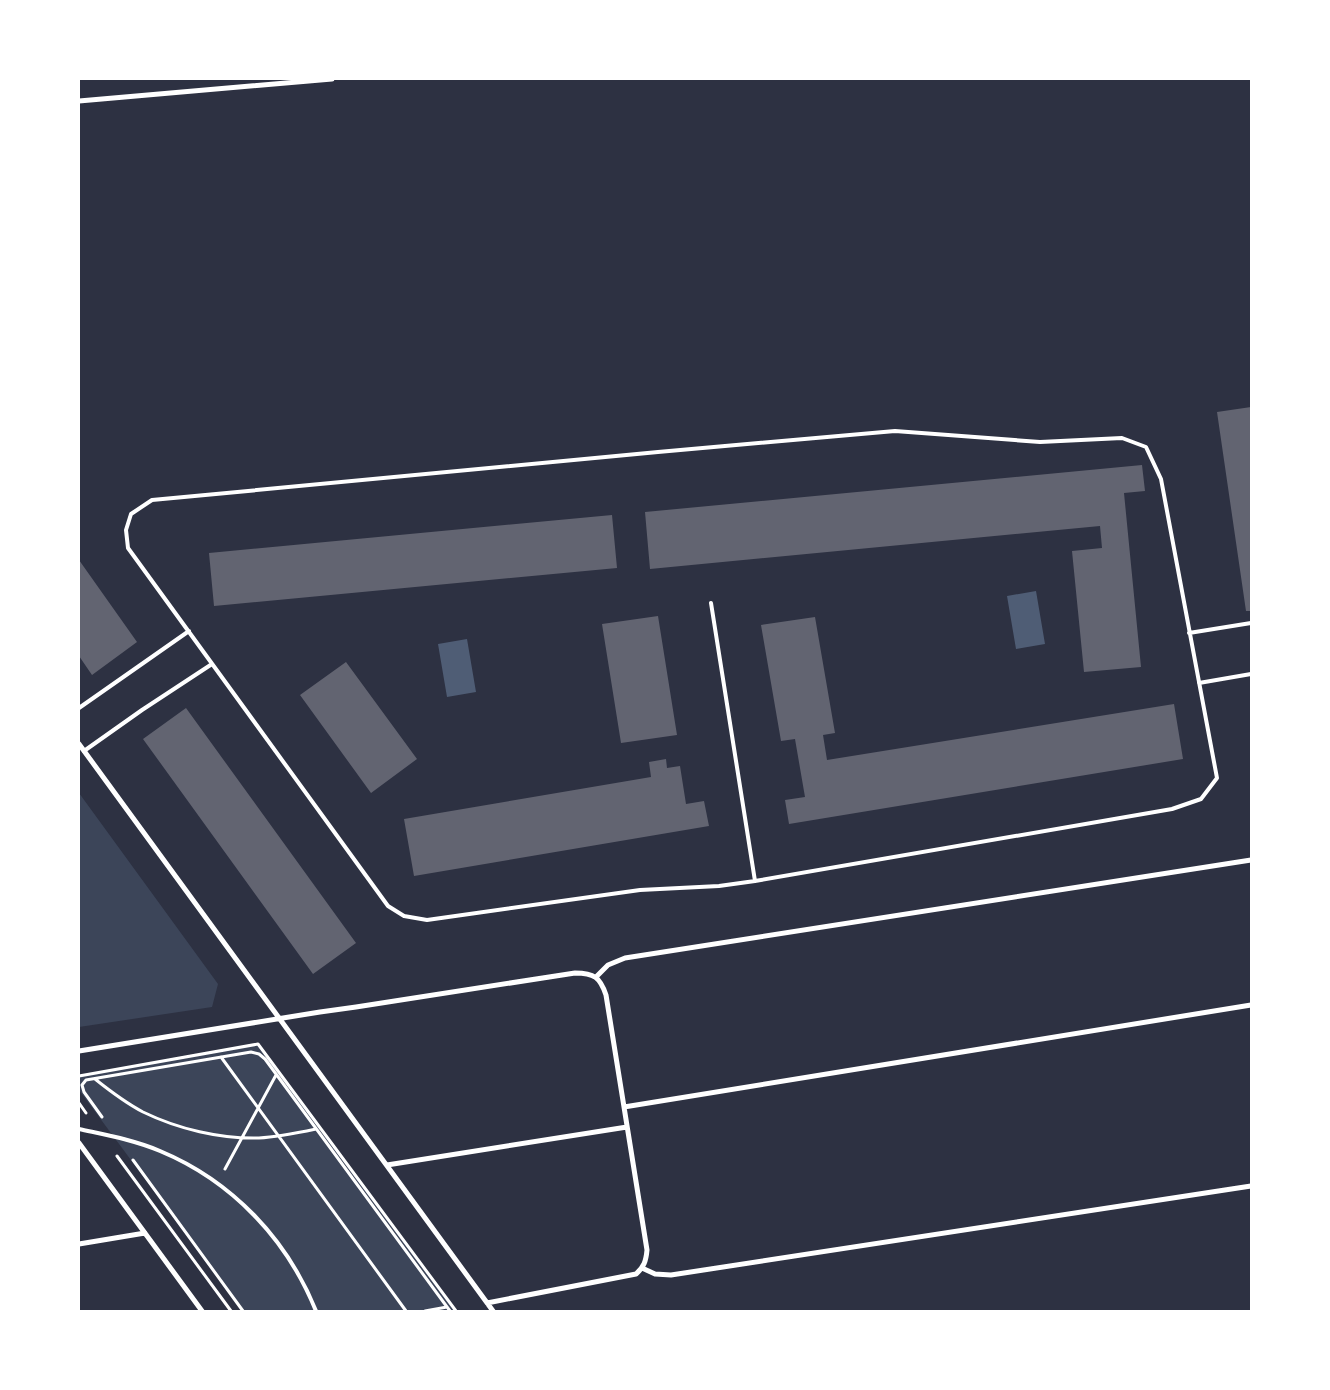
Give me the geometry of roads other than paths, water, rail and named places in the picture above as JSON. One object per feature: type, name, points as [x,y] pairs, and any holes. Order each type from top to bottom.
[{"type":"street","points":[[79,101],[332,79]]},
{"type":"street","points":[[79,744],[493,1311]]},
{"type":"street","points":[[596,977],[608,965],[625,958],[1251,860]]},
{"type":"street","points":[[79,1051],[575,973],[587,973],[596,977],[602,984],[606,995],[647,1250],[646,1261],[636,1274],[624,1278],[487,1302]]},
{"type":"street","points":[[624,1107],[1251,1005]]},
{"type":"street","points":[[386,1165],[627,1128]]},
{"type":"street","points":[[79,1143],[202,1311]]},
{"type":"street","points":[[642,1268],[655,1274],[671,1275],[1251,1186]]},
{"type":"street","points":[[79,1244],[145,1233]]},
{"type":"lane","points":[[896,431],[1040,442],[1122,438],[1146,447],[1162,479],[1217,778],[1201,799],[1172,809],[755,881],[719,886],[640,890],[427,920],[404,916],[388,906],[212,664],[128,548],[126,530],[131,514],[152,500],[896,431]]},
{"type":"lane","points":[[712,603],[755,881]]},
{"type":"lane","points":[[1189,633],[1251,623]]},
{"type":"lane","points":[[79,708],[189,631]]},
{"type":"lane","points":[[84,752],[142,710],[212,664]]},
{"type":"lane","points":[[1198,682],[1251,674]]},
{"type":"lane","points":[[79,1129],[158,1150],[197,1169],[217,1183],[239,1201],[270,1233],[296,1269],[316,1311]]}]
